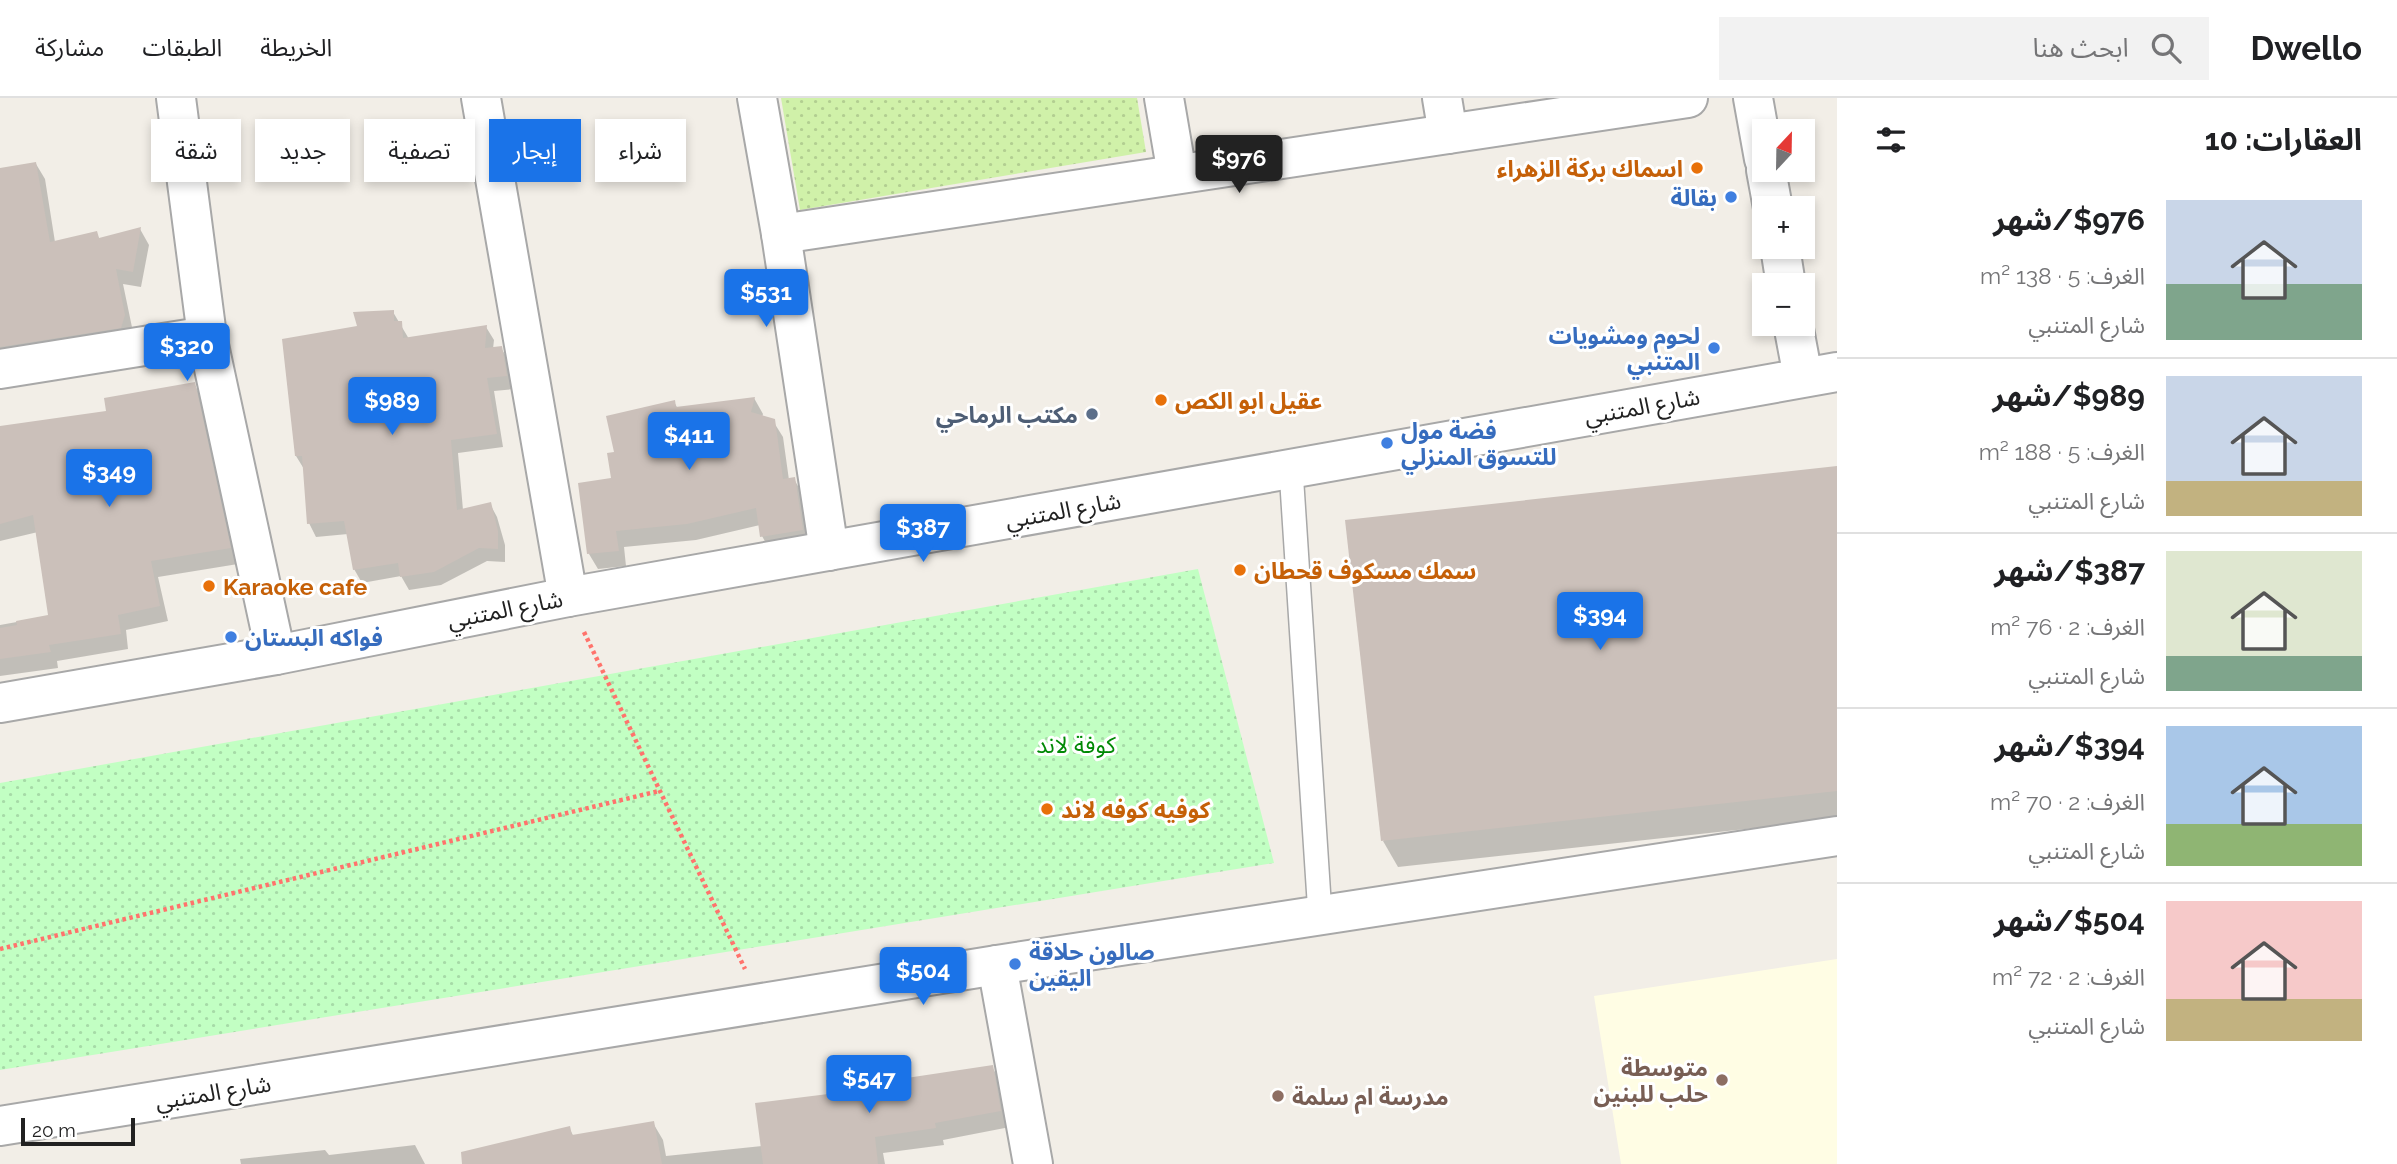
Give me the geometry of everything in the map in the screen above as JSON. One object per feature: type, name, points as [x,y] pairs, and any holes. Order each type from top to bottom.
[{"type":"street","points":[[176,98],[207,336],[276,654]]},
{"type":"street","points":[[481,98],[568,597]]},
{"type":"street","points":[[757,98],[830,551]]},
{"type":"street","points":[[1164,98],[1177,174]]},
{"type":"street","points":[[781,234],[1177,174],[1445,116],[1688,98]]},
{"type":"street","points":[[1753,98],[1757,119]]},
{"type":"street","points":[[0,369],[207,336]]},
{"type":"street","points":[[1799,336],[1820,375]]},
{"type":"street","name":"شارع المتنبي","points":[[0,704],[568,597],[1820,375]]},
{"type":"street","name":"شارع المتنبي","points":[[0,1126],[997,965],[1837,836]]},
{"type":"street","points":[[997,965],[1033,1164]]},
{"type":"lane","points":[[1291,470],[1320,915]]},
{"type":"path","points":[[568,597],[762,1003]]},
{"type":"path","points":[[0,950],[659,791]]},
{"type":"shaded area","name":"متوسطة حلب للبنين","points":[[1837,959],[1837,1164],[1621,1164],[1594,996]]},
{"type":"green space","points":[[781,98],[1137,98],[1146,152],[800,210]]},
{"type":"green space","name":"كوفة لاند","points":[[1198,569],[1274,863],[0,1070],[0,783]]},
{"type":"building","points":[[36,162],[50,242],[97,231],[99,238],[141,227],[133,272],[116,269],[125,315],[121,328],[0,347],[0,168]]},
{"type":"building","points":[[394,310],[394,321],[402,321],[403,338],[487,325],[485,348],[502,346],[507,376],[487,378],[497,434],[451,440],[457,510],[491,502],[498,531],[498,549],[479,548],[434,572],[400,577],[398,563],[353,570],[344,521],[307,524],[302,456],[295,456],[282,339],[357,326],[353,312]]},
{"type":"building","points":[[195,382],[231,548],[151,561],[160,606],[118,615],[121,634],[49,645],[51,652],[0,659],[0,628],[17,625],[16,621],[48,615],[33,515],[0,524],[0,426],[106,411],[104,398]]},
{"type":"building","points":[[755,397],[751,412],[775,419],[783,479],[795,477],[803,530],[760,537],[756,508],[687,524],[616,531],[619,551],[587,554],[578,483],[611,478],[607,453],[614,452],[606,416],[675,400],[676,407]]},
{"type":"building","points":[[1837,466],[1837,791],[1381,841],[1345,520]]},
{"type":"building","points":[[993,1065],[1001,1111],[935,1123],[936,1128],[875,1137],[878,1164],[763,1164],[755,1103],[828,1094],[826,1080],[858,1075],[860,1085]]},
{"type":"building","points":[[654,1121],[662,1164],[462,1164],[461,1152],[570,1126],[572,1135]]},
{"type":"place","name":"اسماك بركة الزهراء","points":[[1697,168]]},
{"type":"place","name":"بقالة","points":[[1731,197]]},
{"type":"place","name":"لحوم ومشويات المتنبي","points":[[1714,348]]},
{"type":"place","name":"عقيل ابو الكص","points":[[1161,400]]},
{"type":"place","name":"مكتب الرماحي","points":[[1092,414]]},
{"type":"place","name":"فضة مول للتسوق المنزلي","points":[[1387,443]]},
{"type":"place","name":"سمك مسكوف قحطان","points":[[1240,570]]},
{"type":"place","name":"Karaoke cafe","points":[[209,586]]},
{"type":"place","name":"فواكه البستان","points":[[231,637]]},
{"type":"place","name":"كوفيه كوفه لاند","points":[[1047,809]]},
{"type":"place","name":"صالون حلاقة اليقين","points":[[1015,964]]},
{"type":"place","name":"متوسطة حلب للبنين","points":[[1722,1080]]},
{"type":"place","name":"مدرسة ام سلمة","points":[[1278,1096]]}]
